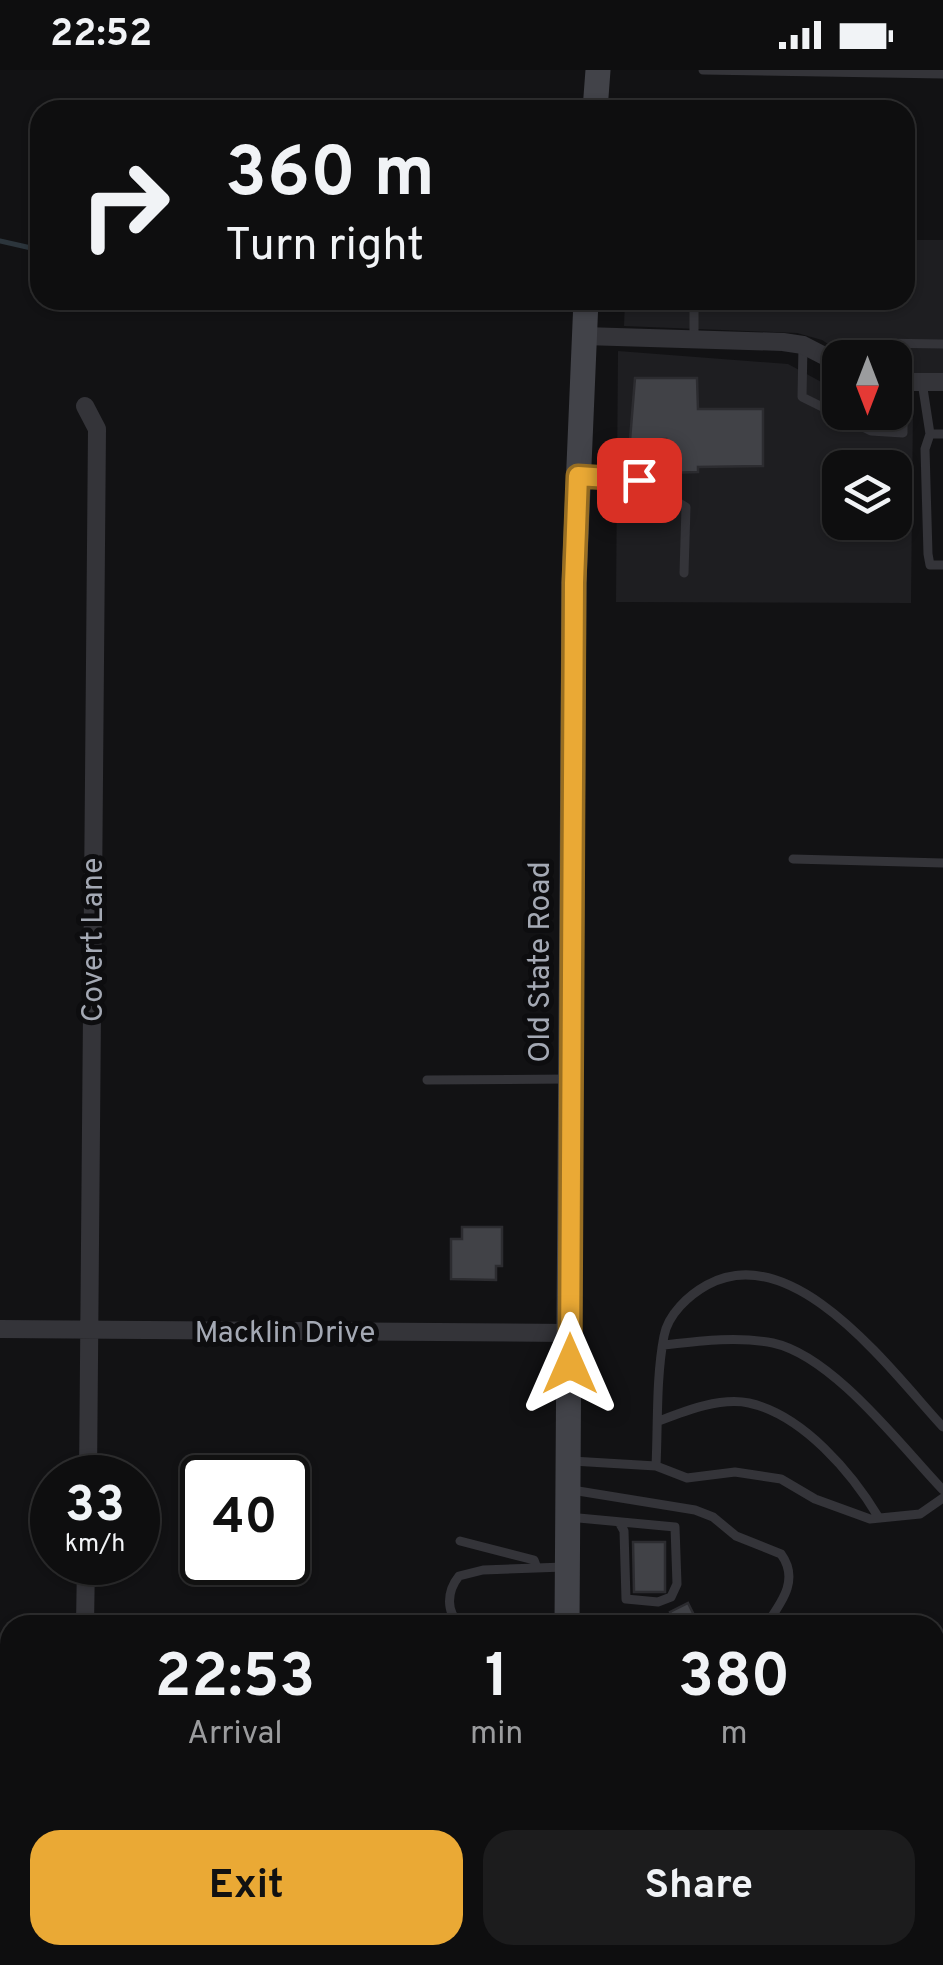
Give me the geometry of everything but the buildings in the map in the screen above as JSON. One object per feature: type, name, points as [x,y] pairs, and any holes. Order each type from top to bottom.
[{"type":"street","points":[[596,100],[598,70]]},
{"type":"street","name":"Old State Road","points":[[567,1615],[578,476],[585,310]]},
{"type":"street","points":[[584,336],[804,345],[822,354]]},
{"type":"street","points":[[912,382],[943,382]]},
{"type":"street","name":"Covert Lane","points":[[85,406],[97,429],[89,1455]]},
{"type":"street","name":"Macklin Drive","points":[[0,1329],[570,1332]]},
{"type":"street","points":[[84,1615],[85,1585]]},
{"type":"lane","points":[[703,70],[943,74]]},
{"type":"lane","points":[[694,310],[694,340]]},
{"type":"lane","points":[[912,344],[943,344]]},
{"type":"lane","points":[[804,345],[802,397],[822,407]]},
{"type":"lane","points":[[912,393],[930,434],[925,449],[930,566],[943,566]]},
{"type":"lane","points":[[869,430],[903,430]]},
{"type":"lane","points":[[930,434],[943,434]]},
{"type":"lane","points":[[578,476],[639,480],[686,507],[684,573]]},
{"type":"lane","points":[[792,860],[943,863]]},
{"type":"lane","points":[[427,1080],[571,1079]]},
{"type":"lane","points":[[656,1466],[664,1332],[688,1295],[723,1276],[773,1276],[844,1319],[943,1427]]},
{"type":"lane","points":[[664,1345],[736,1340],[775,1344],[807,1358],[876,1419],[943,1490]]},
{"type":"lane","points":[[658,1421],[695,1408],[745,1402],[774,1412],[822,1448],[864,1494],[879,1518]]},
{"type":"lane","points":[[569,1460],[656,1466],[687,1478],[735,1472],[781,1479],[815,1499],[879,1518],[920,1514],[943,1498]]},
{"type":"lane","points":[[568,1489],[696,1510],[713,1517],[736,1536],[781,1554],[789,1574],[788,1588],[772,1615]]},
{"type":"lane","points":[[568,1517],[675,1526],[676,1584],[666,1600],[626,1599],[624,1531],[619,1522]]},
{"type":"lane","points":[[460,1541],[518,1554],[534,1560],[536,1568]]},
{"type":"lane","points":[[451,1615],[449,1603],[458,1576],[568,1566]]},
{"type":"shaded area","points":[[915,240],[943,240],[943,376],[912,375],[912,340],[822,340],[797,333],[624,326],[625,310],[915,310]]},
{"type":"shaded area","points":[[618,351],[788,364],[822,382],[822,430],[912,430],[913,407],[912,505],[912,450],[822,450],[822,540],[912,540],[911,603],[616,602]]},
{"type":"waterway","points":[[0,241],[30,248]]},
{"type":"route","points":[[570,1364],[574,583],[578,476],[639,480]]}]
